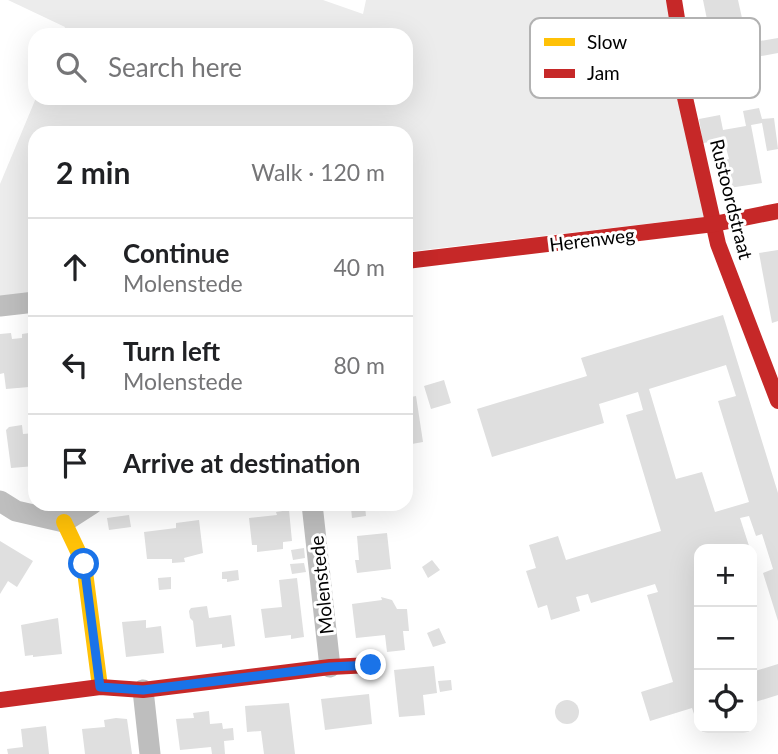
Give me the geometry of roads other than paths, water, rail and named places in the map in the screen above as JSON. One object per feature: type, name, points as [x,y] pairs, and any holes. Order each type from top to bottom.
[{"type":"street","name":"Rustoordstraat","points":[[674,0],[677,18]]},
{"type":"street","name":"Rustoordstraat","points":[[686,98],[718,244],[778,401]]},
{"type":"street","name":"Herenweg","points":[[413,260],[713,224],[778,211]]},
{"type":"street","points":[[0,306],[28,303]]},
{"type":"street","points":[[0,501],[16,511],[64,522],[81,511]]},
{"type":"street","name":"Molenstede","points":[[313,511],[330,667]]},
{"type":"street","points":[[64,522],[84,564],[100,687]]},
{"type":"street","points":[[0,700],[100,687],[143,690],[330,667],[371,665]]},
{"type":"street","points":[[143,690],[150,754]]}]
